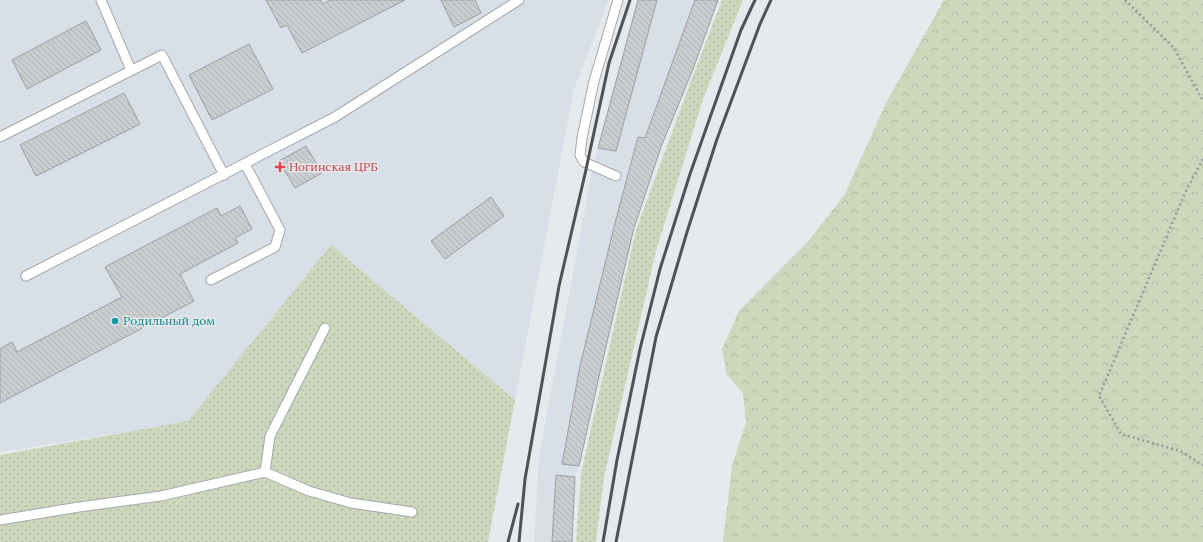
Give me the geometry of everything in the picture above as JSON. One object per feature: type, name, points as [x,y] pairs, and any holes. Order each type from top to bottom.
[{"type":"lane","points":[[101,0],[131,70]]},
{"type":"lane","points":[[26,276],[335,118],[519,0]]},
{"type":"lane","points":[[616,176],[584,162],[580,155],[594,81],[618,0]]},
{"type":"lane","points":[[0,137],[162,55],[224,175]]},
{"type":"lane","points":[[211,280],[275,247],[280,230],[245,164]]},
{"type":"lane","points":[[265,472],[270,436],[325,328]]},
{"type":"lane","points":[[0,520],[79,507],[161,496],[265,472],[309,491],[351,503],[412,512]]},
{"type":"path","points":[[1125,0],[1174,48],[1203,101]]},
{"type":"path","points":[[1203,159],[1185,193],[1100,396],[1120,434],[1180,451],[1203,465]]},
{"type":"shaded area","name":"Ногинская ЦРБ","points":[[0,0],[609,0],[574,89],[515,400],[331,245],[188,422],[0,452]]},
{"type":"shaded area","points":[[638,0],[718,0],[693,69],[661,147],[634,228],[579,466],[575,477],[572,542],[534,542],[539,456],[593,166]]},
{"type":"green space","points":[[722,0],[743,0],[703,99],[656,251],[604,477],[596,542],[576,542],[581,473],[636,230]]},
{"type":"green space","points":[[944,0],[1203,0],[1203,542],[723,542],[732,466],[746,422],[743,393],[727,375],[722,349],[739,311],[811,238],[845,194],[886,103]]},
{"type":"green space","points":[[331,245],[515,400],[488,542],[0,542],[0,455],[188,421]]},
{"type":"building","points":[[266,0],[321,0],[323,4],[330,0],[405,0],[302,53],[287,25],[281,28]]},
{"type":"building","points":[[441,0],[475,0],[481,13],[454,27]]},
{"type":"building","points":[[638,0],[657,0],[616,151],[598,148]]},
{"type":"building","points":[[695,0],[718,0],[693,69],[661,147],[634,228],[579,466],[562,464],[580,366],[638,137],[645,138]]},
{"type":"building","points":[[86,21],[101,50],[27,89],[12,60]]},
{"type":"building","points":[[249,44],[273,89],[212,120],[189,75]]},
{"type":"building","points":[[124,93],[140,124],[36,176],[20,145]]},
{"type":"building","points":[[306,146],[322,173],[295,188],[279,161]]},
{"type":"building","points":[[491,197],[504,216],[445,259],[431,241]]},
{"type":"building","name":"Родильный дом","points":[[240,206],[252,229],[235,238],[238,243],[180,274],[194,301],[0,403],[0,349],[12,342],[17,352],[122,297],[105,267],[217,208],[221,216]]},
{"type":"building","points":[[556,475],[575,477],[572,542],[552,542]]},
{"type":"railway","points":[[519,542],[525,479],[559,286],[609,63],[630,0]]},
{"type":"railway","points":[[603,542],[617,460],[640,349],[660,269],[690,174],[741,30],[755,0]]},
{"type":"railway","points":[[616,542],[656,337],[687,232],[717,139],[760,24],[771,0]]},
{"type":"railway","points":[[508,542],[518,504]]},
{"type":"place","name":"Ногинская ЦРБ","points":[[280,167]]},
{"type":"place","name":"Родильный дом","points":[[115,321]]}]
